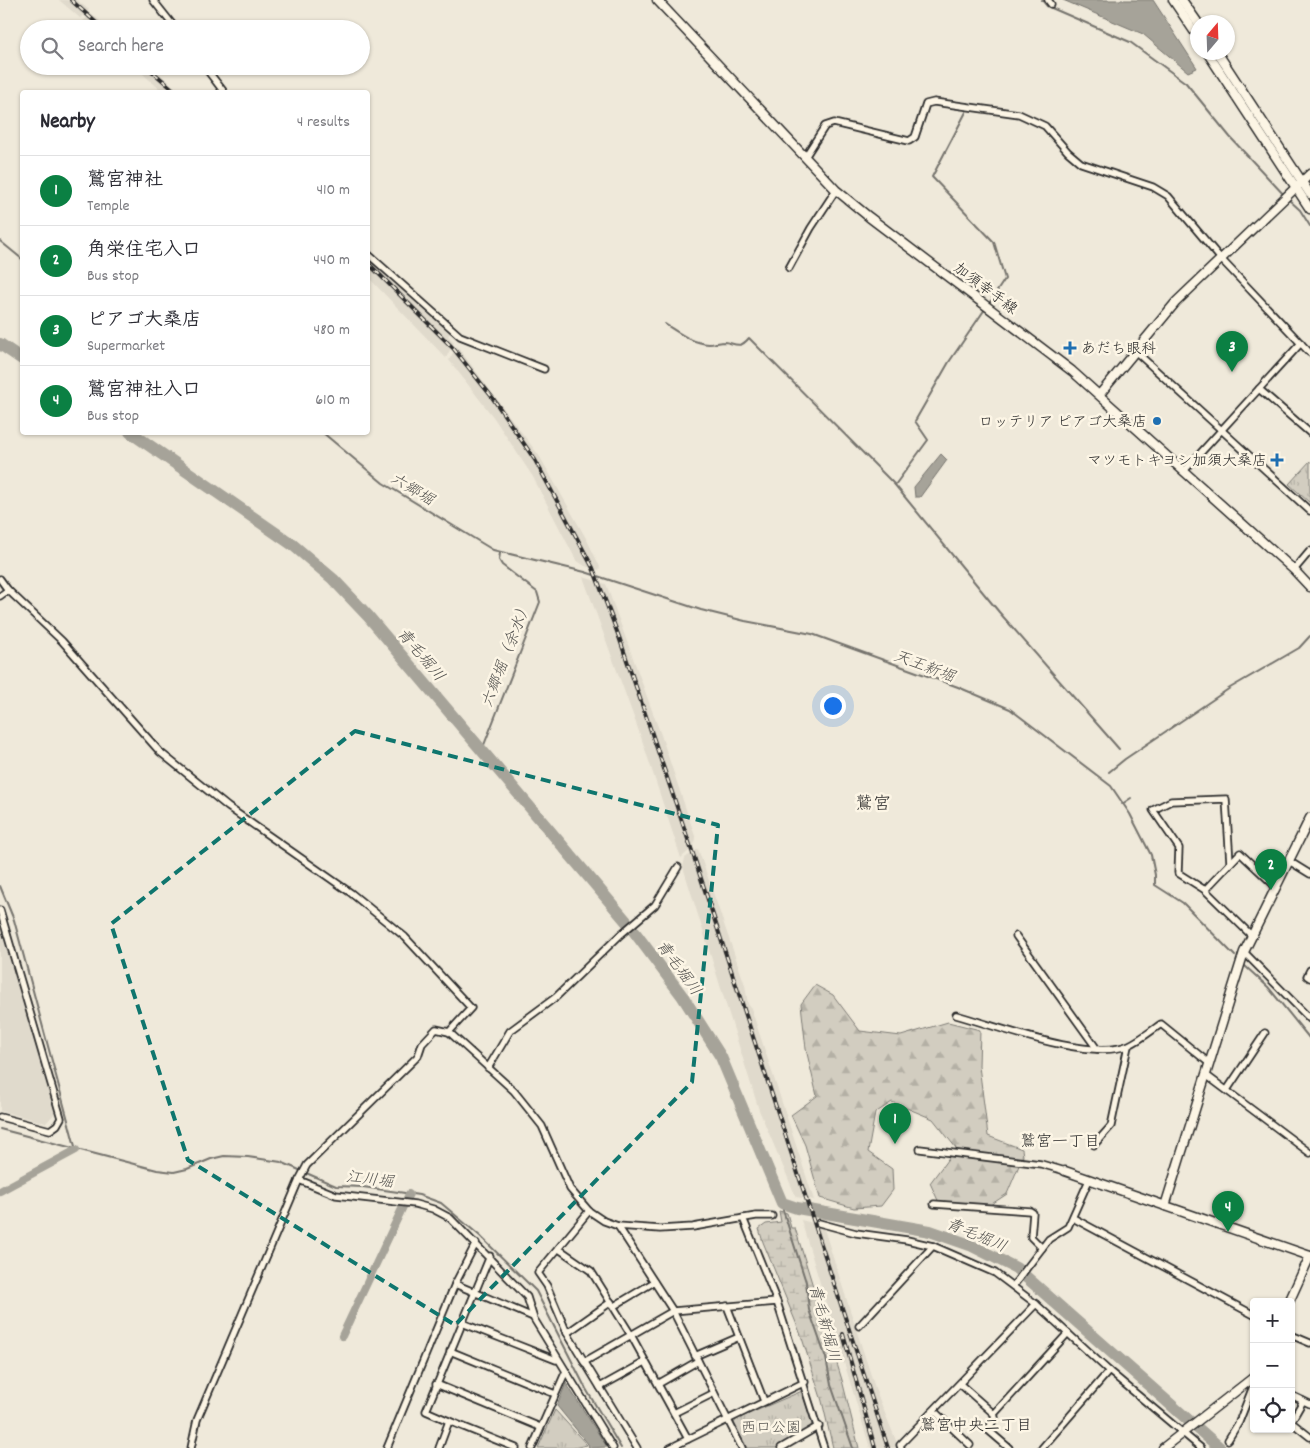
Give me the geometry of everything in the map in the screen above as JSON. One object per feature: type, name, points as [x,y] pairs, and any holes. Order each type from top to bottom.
[{"type":"street","points":[[153,0],[169,20]]},
{"type":"street","name":"加須幸手線","points":[[657,0],[836,190],[1100,394],[1294,570],[1310,587]]},
{"type":"street","points":[[1173,0],[1190,25]]},
{"type":"street","points":[[1182,0],[1192,15]]},
{"type":"street","points":[[1213,60],[1299,185],[1310,194]]},
{"type":"street","points":[[1222,60],[1299,185],[1310,209]]},
{"type":"street","points":[[211,75],[222,90]]},
{"type":"street","points":[[806,157],[825,126],[834,123],[909,141],[915,137],[926,104],[934,102],[1019,114],[1045,126],[1080,163],[1153,187],[1168,196],[1221,259],[1310,353]]},
{"type":"street","points":[[1100,394],[1176,302],[1310,174]]},
{"type":"street","points":[[789,268],[811,228],[836,190]]},
{"type":"street","points":[[370,256],[460,336],[544,369]]},
{"type":"street","points":[[1184,472],[1301,343]]},
{"type":"street","points":[[1135,351],[1310,511]]},
{"type":"street","points":[[1259,389],[1310,433]]},
{"type":"street","points":[[1294,570],[1310,551]]},
{"type":"street","points":[[0,579],[8,590],[62,641],[160,752],[228,807],[351,893],[405,937],[471,1008],[450,1032]]},
{"type":"street","points":[[0,596],[8,590]]},
{"type":"street","points":[[1230,863],[1226,799],[1171,801],[1153,810],[1179,848],[1178,873],[1205,890],[1252,936]]},
{"type":"street","points":[[1164,1206],[1244,952],[1310,818]]},
{"type":"street","points":[[1205,890],[1240,853],[1276,887]]},
{"type":"street","points":[[1289,861],[1310,874]]},
{"type":"street","points":[[488,1068],[510,1031],[556,997],[658,901],[678,867]]},
{"type":"street","points":[[0,910],[61,1118],[57,1125],[50,1130],[0,1117]]},
{"type":"street","points":[[1016,936],[1097,1049]]},
{"type":"street","points":[[1244,952],[1310,1018]]},
{"type":"street","points":[[1310,970],[1307,976],[1310,978]]},
{"type":"street","points":[[956,1015],[1062,1046],[1097,1049],[1128,1046],[1161,1024],[1209,1064]]},
{"type":"street","points":[[191,1448],[197,1420],[299,1180],[308,1165],[418,1056],[422,1044],[436,1029],[450,1032],[514,1091],[542,1126],[570,1189],[589,1211],[604,1221],[618,1226],[660,1229],[693,1227],[742,1218],[772,1216]]},
{"type":"street","points":[[1227,1090],[1265,1033]]},
{"type":"street","points":[[1094,1145],[1111,1126],[1128,1046]]},
{"type":"street","points":[[1206,1075],[1310,1153]]},
{"type":"street","points":[[920,1150],[1022,1161],[1065,1171],[1310,1256],[1292,1298]]},
{"type":"street","points":[[299,1180],[336,1195],[415,1204],[434,1209],[450,1218],[490,1256],[527,1297],[533,1316],[556,1360],[613,1448]]},
{"type":"street","points":[[1014,1284],[1049,1239],[1068,1227],[1090,1180]]},
{"type":"street","points":[[934,1204],[1030,1211],[1033,1213],[1032,1238],[1042,1248]]},
{"type":"street","points":[[589,1211],[538,1273],[547,1286],[567,1333],[637,1448]]},
{"type":"street","points":[[742,1218],[777,1302],[805,1382],[819,1426],[822,1447]]},
{"type":"street","points":[[1073,1218],[1250,1313]]},
{"type":"street","points":[[820,1223],[856,1233],[933,1246],[995,1273],[1014,1284],[1109,1371],[1184,1431],[1201,1448]]},
{"type":"street","points":[[618,1226],[673,1311],[742,1448]]},
{"type":"street","points":[[387,1448],[455,1284],[476,1244]]},
{"type":"street","points":[[859,1326],[933,1246]]},
{"type":"street","points":[[559,1249],[591,1271],[631,1335],[688,1439]]},
{"type":"street","points":[[490,1256],[426,1412],[516,1448]]},
{"type":"street","points":[[567,1333],[612,1304],[654,1282]]},
{"type":"street","points":[[455,1284],[533,1316]]},
{"type":"street","points":[[584,1362],[673,1311],[777,1302]]},
{"type":"street","points":[[901,1448],[900,1446],[1036,1304]]},
{"type":"street","points":[[726,1306],[764,1401]]},
{"type":"street","points":[[462,1323],[556,1360]]},
{"type":"street","points":[[1009,1448],[988,1430],[995,1417],[994,1414],[1068,1333]]},
{"type":"street","points":[[658,1384],[696,1358],[739,1337]]},
{"type":"street","points":[[1295,1337],[1310,1343]]},
{"type":"street","points":[[450,1351],[555,1394]]},
{"type":"street","points":[[600,1387],[645,1362]]},
{"type":"street","points":[[1042,1448],[1109,1371]]},
{"type":"street","points":[[532,1448],[565,1373]]},
{"type":"street","points":[[1163,1448],[1250,1380]]},
{"type":"street","points":[[670,1448],[805,1382]]},
{"type":"street","points":[[436,1384],[540,1427]]},
{"type":"street","points":[[960,1384],[994,1414]]},
{"type":"street","points":[[1228,1440],[1239,1422],[1252,1388]]},
{"type":"street","points":[[674,1413],[714,1393]]},
{"type":"street","points":[[1295,1397],[1310,1404]]},
{"type":"street","points":[[1295,1415],[1303,1401]]},
{"type":"street","points":[[934,1411],[970,1445]]},
{"type":"street","points":[[439,1448],[449,1421]]},
{"type":"street","points":[[1295,1425],[1310,1437]]},
{"type":"street","points":[[781,1448],[819,1426]]},
{"type":"highlighted area","points":[[355,731],[718,825],[692,1082],[455,1325],[188,1160],[111,924]]},
{"type":"shaded area","points":[[59,0],[77,0],[89,10],[80,18]]},
{"type":"shaded area","points":[[1063,0],[1153,0],[1190,60],[1197,68],[1188,72],[1143,34]]},
{"type":"shaded area","points":[[92,14],[99,20],[84,20]]},
{"type":"shaded area","points":[[144,75],[161,75],[178,90],[161,90]]},
{"type":"shaded area","points":[[370,259],[450,333],[448,336],[454,342],[446,358],[370,279]]},
{"type":"shaded area","points":[[457,346],[540,457],[587,540],[600,567],[599,570],[585,566],[576,560],[533,477],[494,418],[449,360]]},
{"type":"shaded area","points":[[941,454],[947,460],[920,497],[915,497],[914,487]]},
{"type":"shaded area","points":[[583,577],[606,584],[661,735],[696,839],[693,847],[681,858],[641,737]]},
{"type":"shaded area","points":[[698,849],[745,985],[748,1004],[751,1008],[814,1200],[796,1197],[759,1110],[683,867],[685,858]]},
{"type":"shaded area","points":[[0,923],[56,1112],[46,1123],[0,1111]]},
{"type":"shaded area","points":[[801,1220],[817,1224],[824,1229],[876,1391],[899,1448],[870,1448]]},
{"type":"shaded area","points":[[566,1383],[607,1447],[589,1448],[588,1444],[557,1406]]},
{"type":"green space","points":[[1310,461],[1310,503],[1289,484]]},
{"type":"green space","points":[[815,985],[833,995],[860,1031],[901,1036],[948,1022],[980,1030],[979,1066],[988,1136],[1022,1149],[1023,1156],[1007,1194],[984,1209],[941,1207],[930,1183],[956,1148],[933,1119],[892,1102],[875,1113],[868,1152],[892,1169],[893,1190],[881,1206],[854,1208],[820,1198],[805,1145],[791,1115],[817,1096],[806,1049],[801,1004]]},
{"type":"green space","points":[[779,1211],[787,1213],[791,1228],[795,1228],[842,1380],[859,1448],[833,1448],[822,1401],[801,1335],[763,1242],[759,1229],[766,1224],[781,1222]]},
{"type":"green space","name":"西口公園","points":[[802,1391],[812,1424],[810,1428],[776,1448],[747,1448],[734,1423],[737,1419]]},
{"type":"green space","points":[[555,1410],[587,1445],[573,1448],[538,1448]]},
{"type":"waterway","points":[[1042,0],[1047,6],[1130,42],[1186,83],[1230,137],[1285,196]]},
{"type":"waterway","points":[[966,112],[932,177],[994,242],[1005,279],[988,305]]},
{"type":"waterway","points":[[1288,199],[1300,210],[1310,226]]},
{"type":"waterway","name":"六郷堀","points":[[0,241],[20,257]]},
{"type":"waterway","points":[[985,309],[949,362],[915,421],[928,440],[895,485],[999,612],[1119,749]]},
{"type":"waterway","points":[[665,324],[697,342],[711,344],[725,342],[740,345],[749,338],[895,485]]},
{"type":"waterway","name":"青毛堀川","points":[[0,344],[20,358]]},
{"type":"waterway","name":"青毛堀川","points":[[134,435],[293,545],[333,579],[369,617],[627,922],[683,997],[721,1057],[782,1203],[797,1208],[930,1231],[970,1245],[1016,1268],[1220,1448]]},
{"type":"waterway","name":"天王新堀","points":[[326,435],[383,483],[493,550],[585,572],[701,610],[812,634],[958,687],[1010,709],[1111,786],[1130,814],[1151,855],[1155,885],[1183,903],[1235,956]]},
{"type":"waterway","name":"六郷堀（余水）","points":[[480,749],[484,745],[540,602],[537,592],[502,565],[499,560],[500,553]]},
{"type":"waterway","points":[[1109,772],[1125,759],[1230,688],[1299,648],[1310,636]]},
{"type":"waterway","points":[[1122,804],[1131,798]]},
{"type":"waterway","points":[[0,886],[14,920],[76,1150]]},
{"type":"waterway","name":"天王新堀","points":[[1245,966],[1268,987],[1310,1039]]},
{"type":"waterway","name":"江川堀","points":[[0,1129],[157,1170],[174,1172],[224,1156],[248,1157],[281,1162],[336,1186],[363,1187],[419,1195],[441,1203],[480,1236],[536,1291],[586,1389],[621,1448]]},
{"type":"waterway","points":[[0,1191],[76,1150]]},
{"type":"waterway","points":[[342,1336],[409,1194]]},
{"type":"waterway","name":"青毛新堀川","points":[[782,1203],[806,1282],[809,1310],[826,1358],[831,1385],[853,1448]]},
{"type":"railway","points":[[71,0],[93,20]]},
{"type":"railway","points":[[156,75],[174,90]]},
{"type":"railway","points":[[370,265],[453,348],[492,397],[535,460],[593,568],[619,637],[692,851],[888,1448]]},
{"type":"railway","points":[[843,1334],[875,1448]]},
{"type":"place","name":"あだち眼科","points":[[1070,348]]},
{"type":"place","name":"ピアゴ大桑店","points":[[1232,372]]},
{"type":"place","name":"ロッテリア ピアゴ大桑店","points":[[1157,421]]},
{"type":"place","name":"マツモトキヨシ加須大桑店","points":[[1277,460]]},
{"type":"place","name":"角栄住宅入口","points":[[1271,890]]},
{"type":"place","name":"鷲宮神社","points":[[895,1144]]},
{"type":"place","name":"鷲宮神社入口","points":[[1228,1232]]},
{"type":"district","name":"鷲宮","points":[[873,803]]},
{"type":"district","name":"鷲宮一丁目","points":[[1060,1140]]},
{"type":"district","name":"鷲宮中央二丁目","points":[[976,1424]]}]
